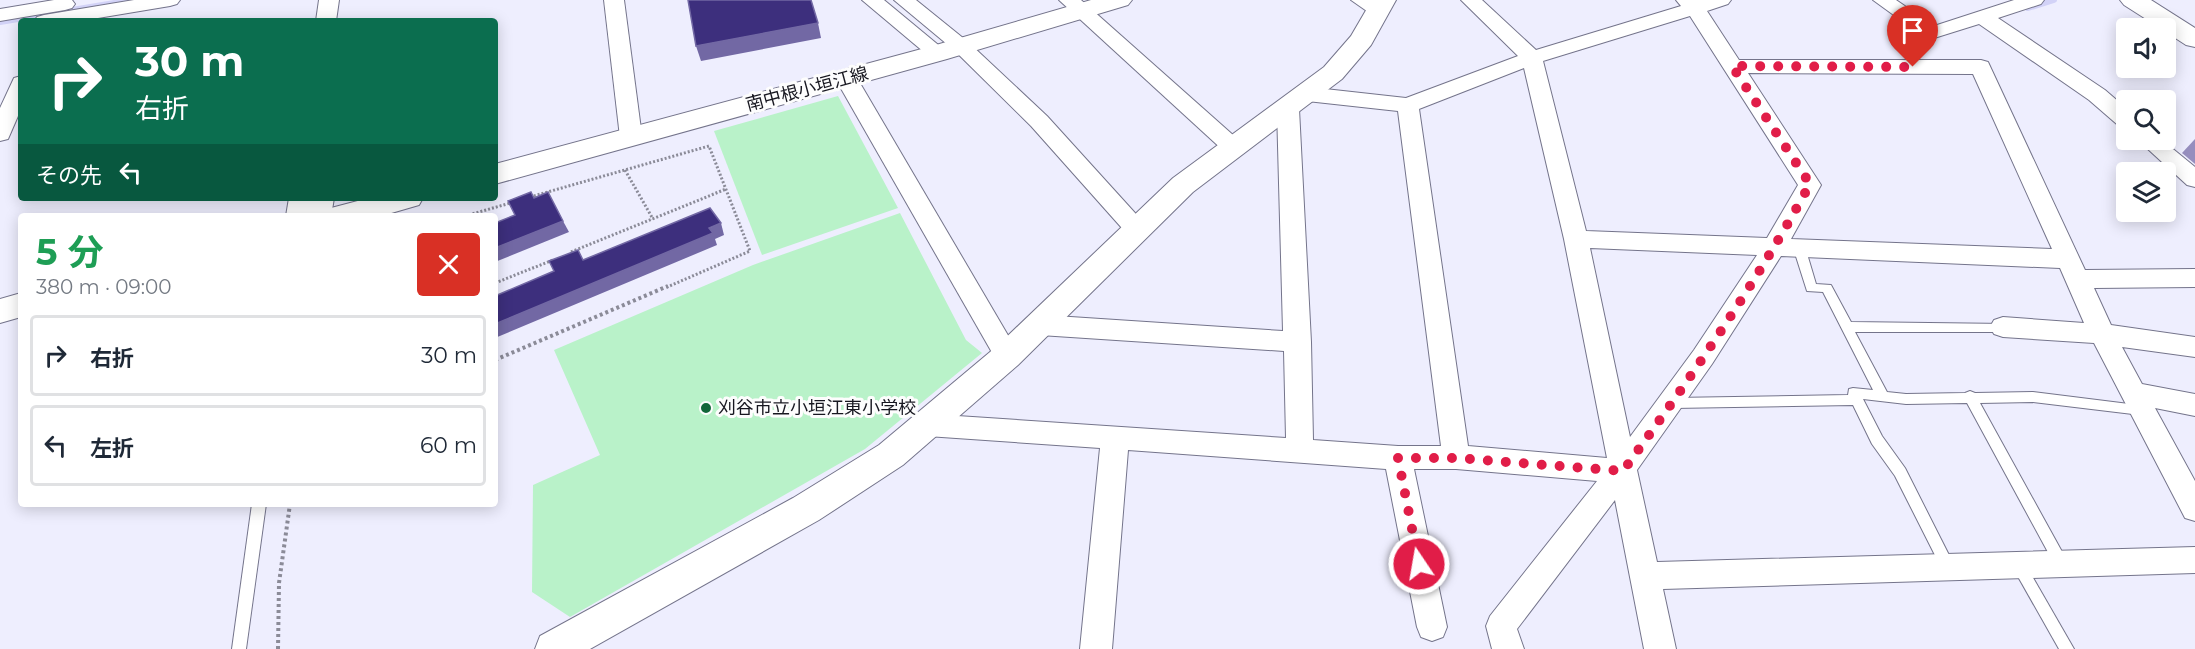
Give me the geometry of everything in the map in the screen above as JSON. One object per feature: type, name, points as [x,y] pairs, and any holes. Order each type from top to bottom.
[{"type":"main road","name":"南中根小垣江線","points":[[498,173],[950,49],[1075,5],[1119,0]]},
{"type":"main road","points":[[2133,0],[2195,39]]},
{"type":"main road","points":[[2171,0],[2195,15]]},
{"type":"main road","points":[[353,213],[397,201]]},
{"type":"main road","points":[[0,311],[18,307]]},
{"type":"street","points":[[48,14],[88,0]]},
{"type":"street","points":[[0,15],[48,14],[170,0]]},
{"type":"street","points":[[326,18],[329,0]]},
{"type":"street","points":[[343,18],[345,0]]},
{"type":"street","points":[[614,0],[631,137]]},
{"type":"street","points":[[872,0],[950,49],[1039,122],[1137,230]]},
{"type":"street","points":[[904,0],[950,49]]},
{"type":"street","points":[[1471,0],[1532,58],[1576,239],[1660,649]]},
{"type":"street","points":[[1297,102],[1408,105],[1683,5],[1721,0]]},
{"type":"street","points":[[1883,0],[1981,67],[2102,334],[2137,402],[2182,462],[2195,509]]},
{"type":"street","points":[[1931,33],[2034,0]]},
{"type":"street","points":[[567,647],[806,509],[891,455],[1007,356],[1183,185],[1333,73],[1362,40],[1374,4]]},
{"type":"street","points":[[1075,5],[1234,148]]},
{"type":"street","points":[[1508,649],[1501,626],[1623,471],[1788,246],[1810,184],[1732,66],[1683,5]]},
{"type":"street","points":[[1981,16],[2097,95],[2116,111]]},
{"type":"street","points":[[0,28],[18,25]]},
{"type":"street","points":[[1732,66],[1981,67]]},
{"type":"street","points":[[846,78],[1007,356]]},
{"type":"street","points":[[0,134],[11,96]]},
{"type":"street","points":[[1297,102],[1300,450]]},
{"type":"street","points":[[1408,105],[1456,458]]},
{"type":"street","points":[[2161,150],[2195,179]]},
{"type":"street","points":[[1576,239],[1788,246],[2195,278]]},
{"type":"street","points":[[1040,325],[1298,342]]},
{"type":"street","points":[[2003,327],[2102,334],[2195,347]]},
{"type":"street","points":[[2137,402],[2195,405]]},
{"type":"street","points":[[927,425],[1398,458],[1456,458],[1623,471]]},
{"type":"street","points":[[1096,649],[1115,438]]},
{"type":"street","points":[[1398,458],[1432,627]]},
{"type":"street","points":[[1645,576],[2195,560]]},
{"type":"lane","points":[[1788,246],[1810,288],[1827,288],[1882,395]]},
{"type":"lane","points":[[1847,327],[2003,327]]},
{"type":"lane","points":[[1948,567],[1900,472],[1877,440],[1853,393],[1906,399],[1970,396],[2137,402]]},
{"type":"lane","points":[[1970,396],[2062,564]]},
{"type":"lane","points":[[1673,403],[1857,400]]},
{"type":"lane","points":[[239,649],[259,507]]},
{"type":"lane","points":[[2019,565],[2067,649]]},
{"type":"path","points":[[475,213],[710,146],[750,251],[498,359]]},
{"type":"path","points":[[625,170],[652,219]]},
{"type":"path","points":[[568,253],[726,189]]},
{"type":"path","points":[[498,282],[558,258]]},
{"type":"path","points":[[278,649],[279,583],[290,507]]},
{"type":"green space","points":[[838,96],[898,208],[762,255],[714,131]]},
{"type":"green space","points":[[900,213],[966,340],[982,353],[865,449],[570,617],[532,592],[533,485],[600,455],[554,350],[753,265]]},
{"type":"building","points":[[688,0],[811,0],[818,23],[696,46]]},
{"type":"building","points":[[531,192],[534,198],[548,192],[563,221],[498,247],[498,222],[515,215],[508,201]]},
{"type":"building","points":[[710,208],[721,223],[709,228],[713,233],[498,323],[498,295],[554,271],[549,261],[578,250],[583,260]]},
{"type":"waterway","points":[[24,18],[132,0]]},
{"type":"waterway","points":[[2028,8],[2054,0]]},
{"type":"waterway","points":[[0,22],[18,19]]},
{"type":"place","name":"刈谷市立小垣江東小学校","points":[[706,408]]},
{"type":"route","points":[[1419,564],[1398,458],[1456,458],[1623,471],[1673,403],[1777,246],[1810,184],[1732,66],[1913,67]]}]
